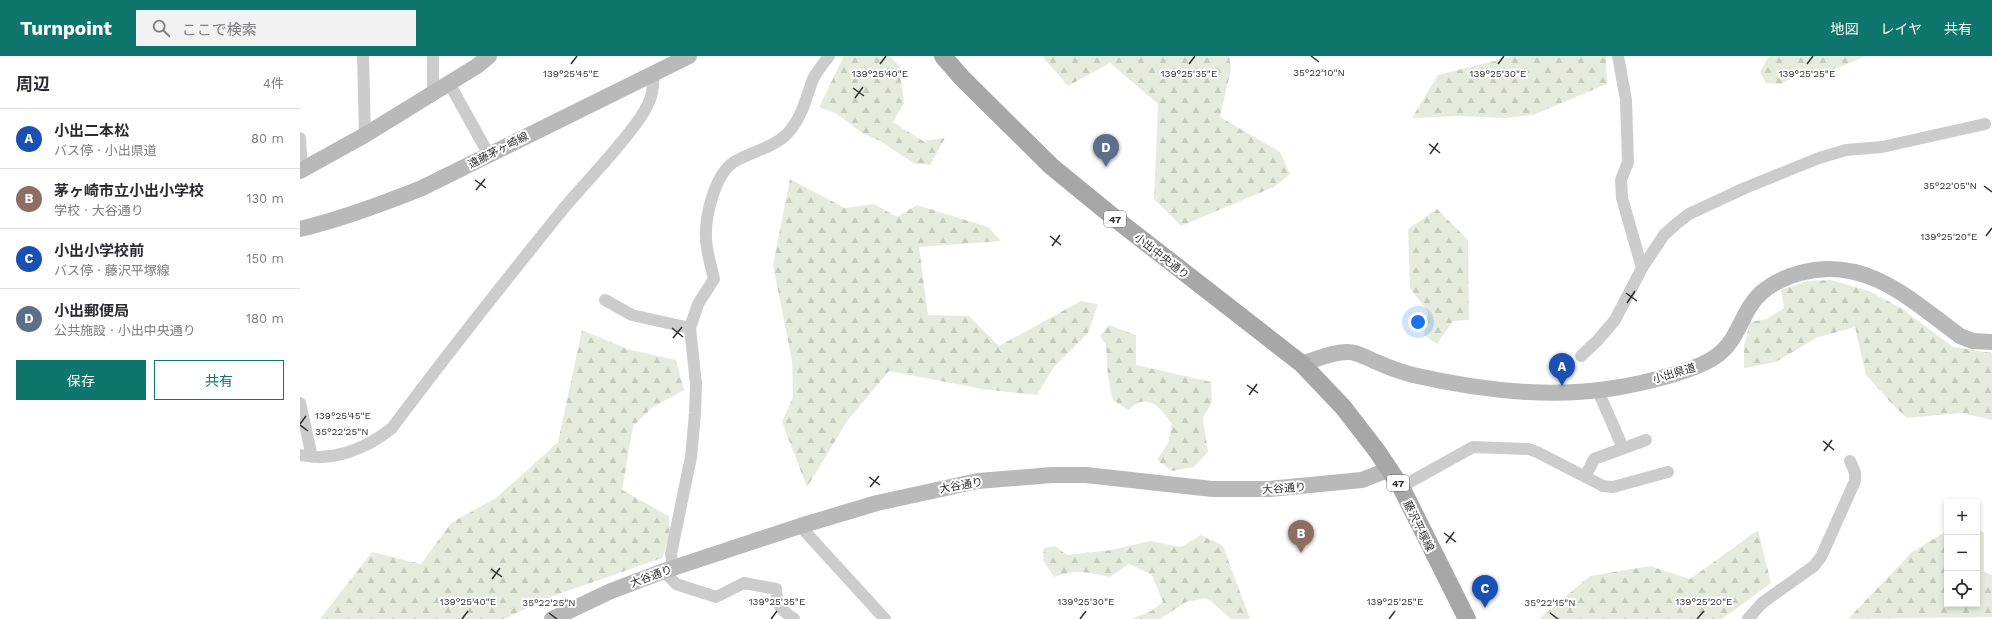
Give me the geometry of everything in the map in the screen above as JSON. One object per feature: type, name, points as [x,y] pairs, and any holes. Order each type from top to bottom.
[{"type":"main road","points":[[301,170],[365,135],[449,83],[489,56]]},
{"type":"main road","name":"遠藤茅ヶ崎線","points":[[300,229],[326,223],[377,206],[422,188],[686,56]]},
{"type":"main road","name":"小出中央通り","points":[[943,56],[962,78],[1051,166],[1117,220],[1302,364]]},
{"type":"main road","name":"小出県道","points":[[1302,364],[1333,354],[1348,352],[1360,354],[1390,368],[1413,375],[1502,390],[1548,394],[1598,391],[1635,385],[1701,365],[1715,358],[1728,347],[1735,338],[1751,304],[1761,293],[1788,276],[1811,270],[1833,269],[1855,271],[1873,277],[1892,286],[1960,336],[1973,341],[1992,342]]},
{"type":"main road","name":"藤沢平塚線","points":[[1302,364],[1343,407],[1390,469],[1401,487],[1467,619]]},
{"type":"main road","name":"大谷通り","points":[[554,618],[611,591],[668,569],[800,526],[877,503],[978,481],[1052,475],[1086,475],[1212,489],[1269,489],[1362,480],[1390,469]]},
{"type":"street","points":[[363,56],[365,135]]},
{"type":"street","points":[[433,56],[433,93]]},
{"type":"street","points":[[794,619],[783,611],[776,602],[776,588],[744,583],[716,597],[676,584],[668,569],[691,457],[696,384],[690,328],[698,304],[714,279],[706,239],[706,222],[714,191],[725,169],[734,162],[777,142],[787,134],[804,107],[814,77],[829,56]]},
{"type":"street","points":[[1618,56],[1626,100],[1628,162],[1621,180],[1622,198],[1642,268]]},
{"type":"street","points":[[300,402],[306,456],[325,458],[362,448],[378,439],[392,428],[470,324],[585,182],[628,134],[641,116],[653,93],[654,72]]},
{"type":"street","points":[[449,83],[489,155]]},
{"type":"street","points":[[1581,356],[1597,341],[1615,320],[1642,268],[1664,235],[1689,214],[1745,188],[1819,158],[1846,150],[1882,148],[1985,124]]},
{"type":"street","points":[[300,138],[301,170]]},
{"type":"street","points":[[605,300],[632,315],[690,328]]},
{"type":"street","points":[[1598,391],[1623,448]]},
{"type":"street","points":[[1585,478],[1594,459],[1646,440]]},
{"type":"street","points":[[1401,487],[1473,446],[1529,449],[1603,486],[1613,487],[1668,472]]},
{"type":"street","points":[[1748,619],[1762,603],[1814,566],[1821,557],[1855,481],[1855,472],[1850,461]]},
{"type":"street","points":[[800,526],[885,619]]},
{"type":"green space","points":[[844,56],[890,56],[899,66],[904,103],[893,122],[923,141],[945,138],[930,165],[913,163],[882,142],[862,133],[837,114],[819,107]]},
{"type":"green space","points":[[1042,56],[1229,56],[1231,69],[1220,117],[1280,152],[1290,174],[1274,187],[1181,226],[1154,199],[1158,104],[1110,63],[1068,86]]},
{"type":"green space","points":[[1515,56],[1606,56],[1607,84],[1533,115],[1505,118],[1459,116],[1412,118],[1438,75]]},
{"type":"green space","points":[[1769,56],[1866,56],[1833,70],[1804,72],[1781,84],[1766,83],[1760,72]]},
{"type":"green space","points":[[790,179],[845,208],[874,204],[897,217],[917,205],[988,227],[1001,241],[919,247],[928,315],[969,316],[999,346],[1081,301],[1098,304],[1088,333],[1054,367],[1037,395],[982,389],[889,371],[848,420],[807,487],[782,422],[793,397],[792,361],[773,265]]},
{"type":"green space","points":[[1437,209],[1468,240],[1469,320],[1453,321],[1437,344],[1424,335],[1428,312],[1410,288],[1408,229]]},
{"type":"green space","points":[[1831,280],[1869,291],[1901,308],[1953,347],[1992,353],[1992,420],[1962,413],[1907,418],[1866,375],[1855,327],[1816,338],[1776,362],[1744,368],[1744,346],[1750,322],[1767,319],[1784,308],[1781,290],[1808,281]]},
{"type":"green space","points":[[1109,325],[1136,335],[1136,365],[1211,382],[1212,402],[1203,418],[1208,452],[1194,467],[1172,471],[1157,460],[1168,443],[1172,424],[1158,407],[1147,402],[1141,402],[1135,404],[1128,410],[1113,400],[1108,378],[1106,345],[1100,336]]},
{"type":"green space","points":[[582,330],[627,349],[676,360],[684,390],[653,407],[633,426],[622,490],[669,516],[670,536],[662,558],[553,596],[504,619],[320,619],[372,552],[421,564],[451,523],[496,498],[558,442]]},
{"type":"green space","points":[[1758,530],[1771,583],[1721,619],[1539,619],[1590,576],[1650,566],[1690,579]]},
{"type":"green space","points":[[1980,530],[1984,533],[1984,572],[1992,575],[1992,617],[1848,619],[1912,552],[1944,533],[1944,607],[1980,607]]},
{"type":"green space","points":[[1201,535],[1223,546],[1250,619],[1231,619],[1207,598],[1186,602],[1160,619],[1131,619],[1151,611],[1163,602],[1152,575],[1129,564],[1110,577],[1076,572],[1054,577],[1043,560],[1044,548],[1055,546],[1067,555],[1111,550],[1150,541],[1181,547]]},
{"type":"place","name":"小出郵便局","points":[[1106,167]]},
{"type":"place","name":"小出二本松","points":[[1562,386]]},
{"type":"place","name":"茅ヶ崎市立小出小学校","points":[[1301,553]]},
{"type":"place","name":"小出小学校前","points":[[1485,608]]}]
